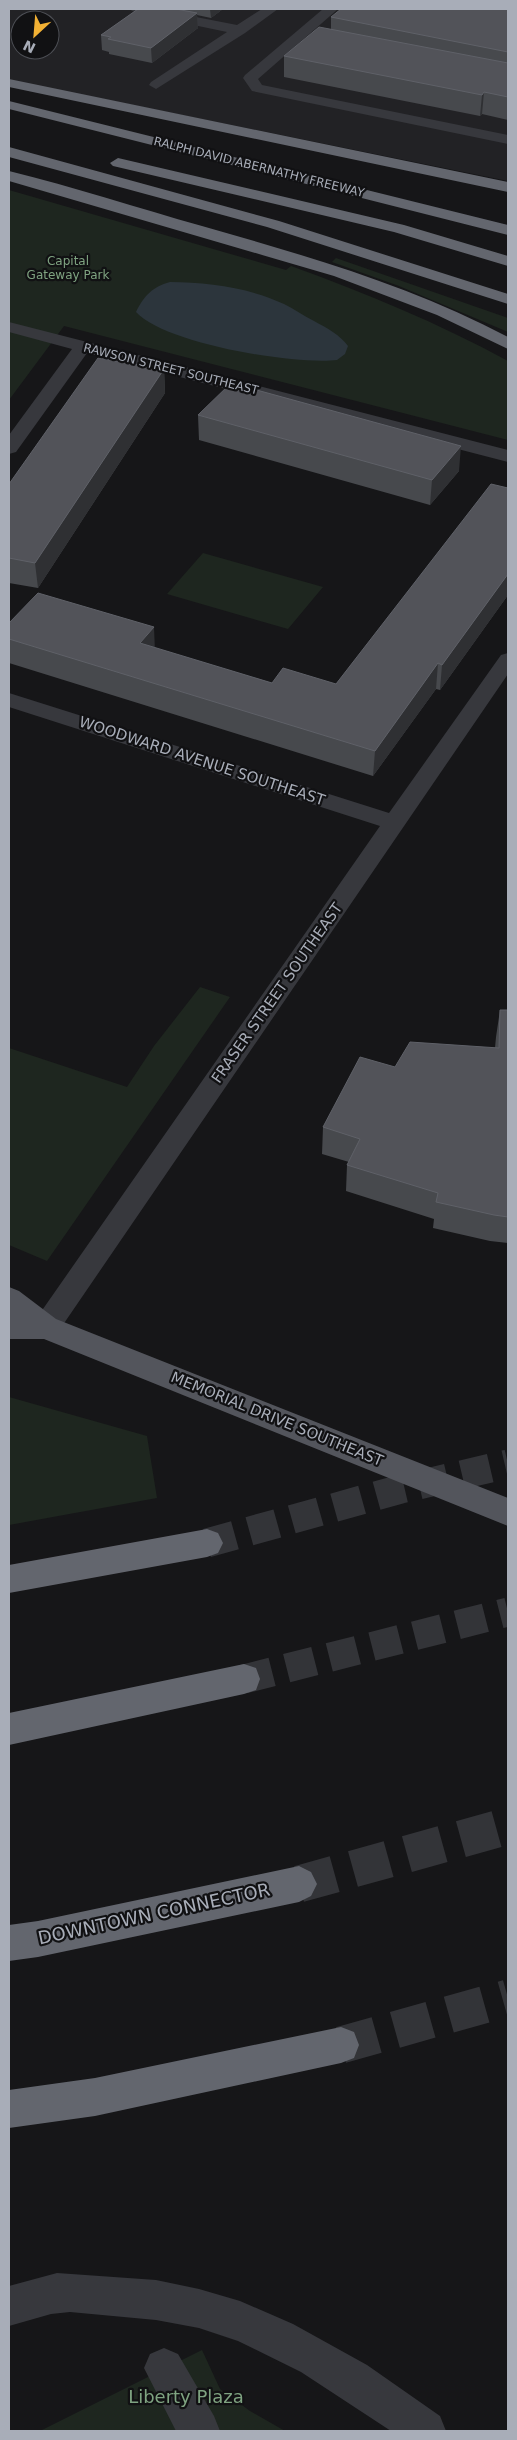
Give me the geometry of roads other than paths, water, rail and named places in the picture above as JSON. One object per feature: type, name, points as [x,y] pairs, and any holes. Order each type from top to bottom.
[{"type":"highway","points":[[9,83],[508,187]]},
{"type":"highway","points":[[9,105],[310,165]]},
{"type":"highway","name":"RALPH DAVID ABERNATHY FREEWAY","points":[[9,105],[508,230]]},
{"type":"highway","points":[[9,140],[73,153]]},
{"type":"highway","points":[[9,152],[273,224],[508,299]]},
{"type":"highway","name":"RALPH DAVID ABERNATHY FREEWAY","points":[[101,159],[398,228],[508,261]]},
{"type":"highway","points":[[9,176],[358,279],[475,326],[508,344]]},
{"type":"highway","points":[[9,1579],[207,1543]]},
{"type":"highway","points":[[9,1729],[244,1678]]},
{"type":"highway","name":"DOWNTOWN CONNECTOR","points":[[9,1943],[38,1939],[299,1884]]},
{"type":"highway","points":[[9,2109],[95,2097],[341,2045]]},
{"type":"main road","name":"MEMORIAL DRIVE SOUTHEAST","points":[[9,1299],[46,1327],[508,1512]]},
{"type":"main road","name":"MEMORIAL DRIVE SOUTHEAST","points":[[9,1327],[46,1327]]},
{"type":"street","points":[[136,9],[240,30]]},
{"type":"street","points":[[156,84],[271,9]]},
{"type":"street","points":[[330,9],[250,78],[258,88],[508,140]]},
{"type":"street","points":[[297,38],[316,42]]},
{"type":"street","name":"RAWSON STREET SOUTHEAST","points":[[9,327],[508,456]]},
{"type":"street","points":[[9,448],[83,346]]},
{"type":"street","name":"FRASER STREET SOUTHEAST","points":[[46,1327],[508,659]]},
{"type":"street","name":"WOODWARD AVENUE SOUTHEAST","points":[[9,700],[395,822]]},
{"type":"street","points":[[9,2306],[58,2293],[134,2296],[195,2307],[261,2328],[314,2356],[372,2392],[425,2431]]},
{"type":"street","points":[[164,2368],[200,2431]]},
{"type":"tunnel","points":[[207,1543],[401,1489],[508,1464]]},
{"type":"tunnel","points":[[244,1679],[508,1612]]},
{"type":"tunnel","points":[[299,1884],[508,1826]]},
{"type":"tunnel","points":[[341,2045],[508,1998]]},
{"type":"park label","name":"Capital Gateway Park","points":[[68,268]]},
{"type":"park label","name":"Liberty Plaza","points":[[186,2397]]}]
